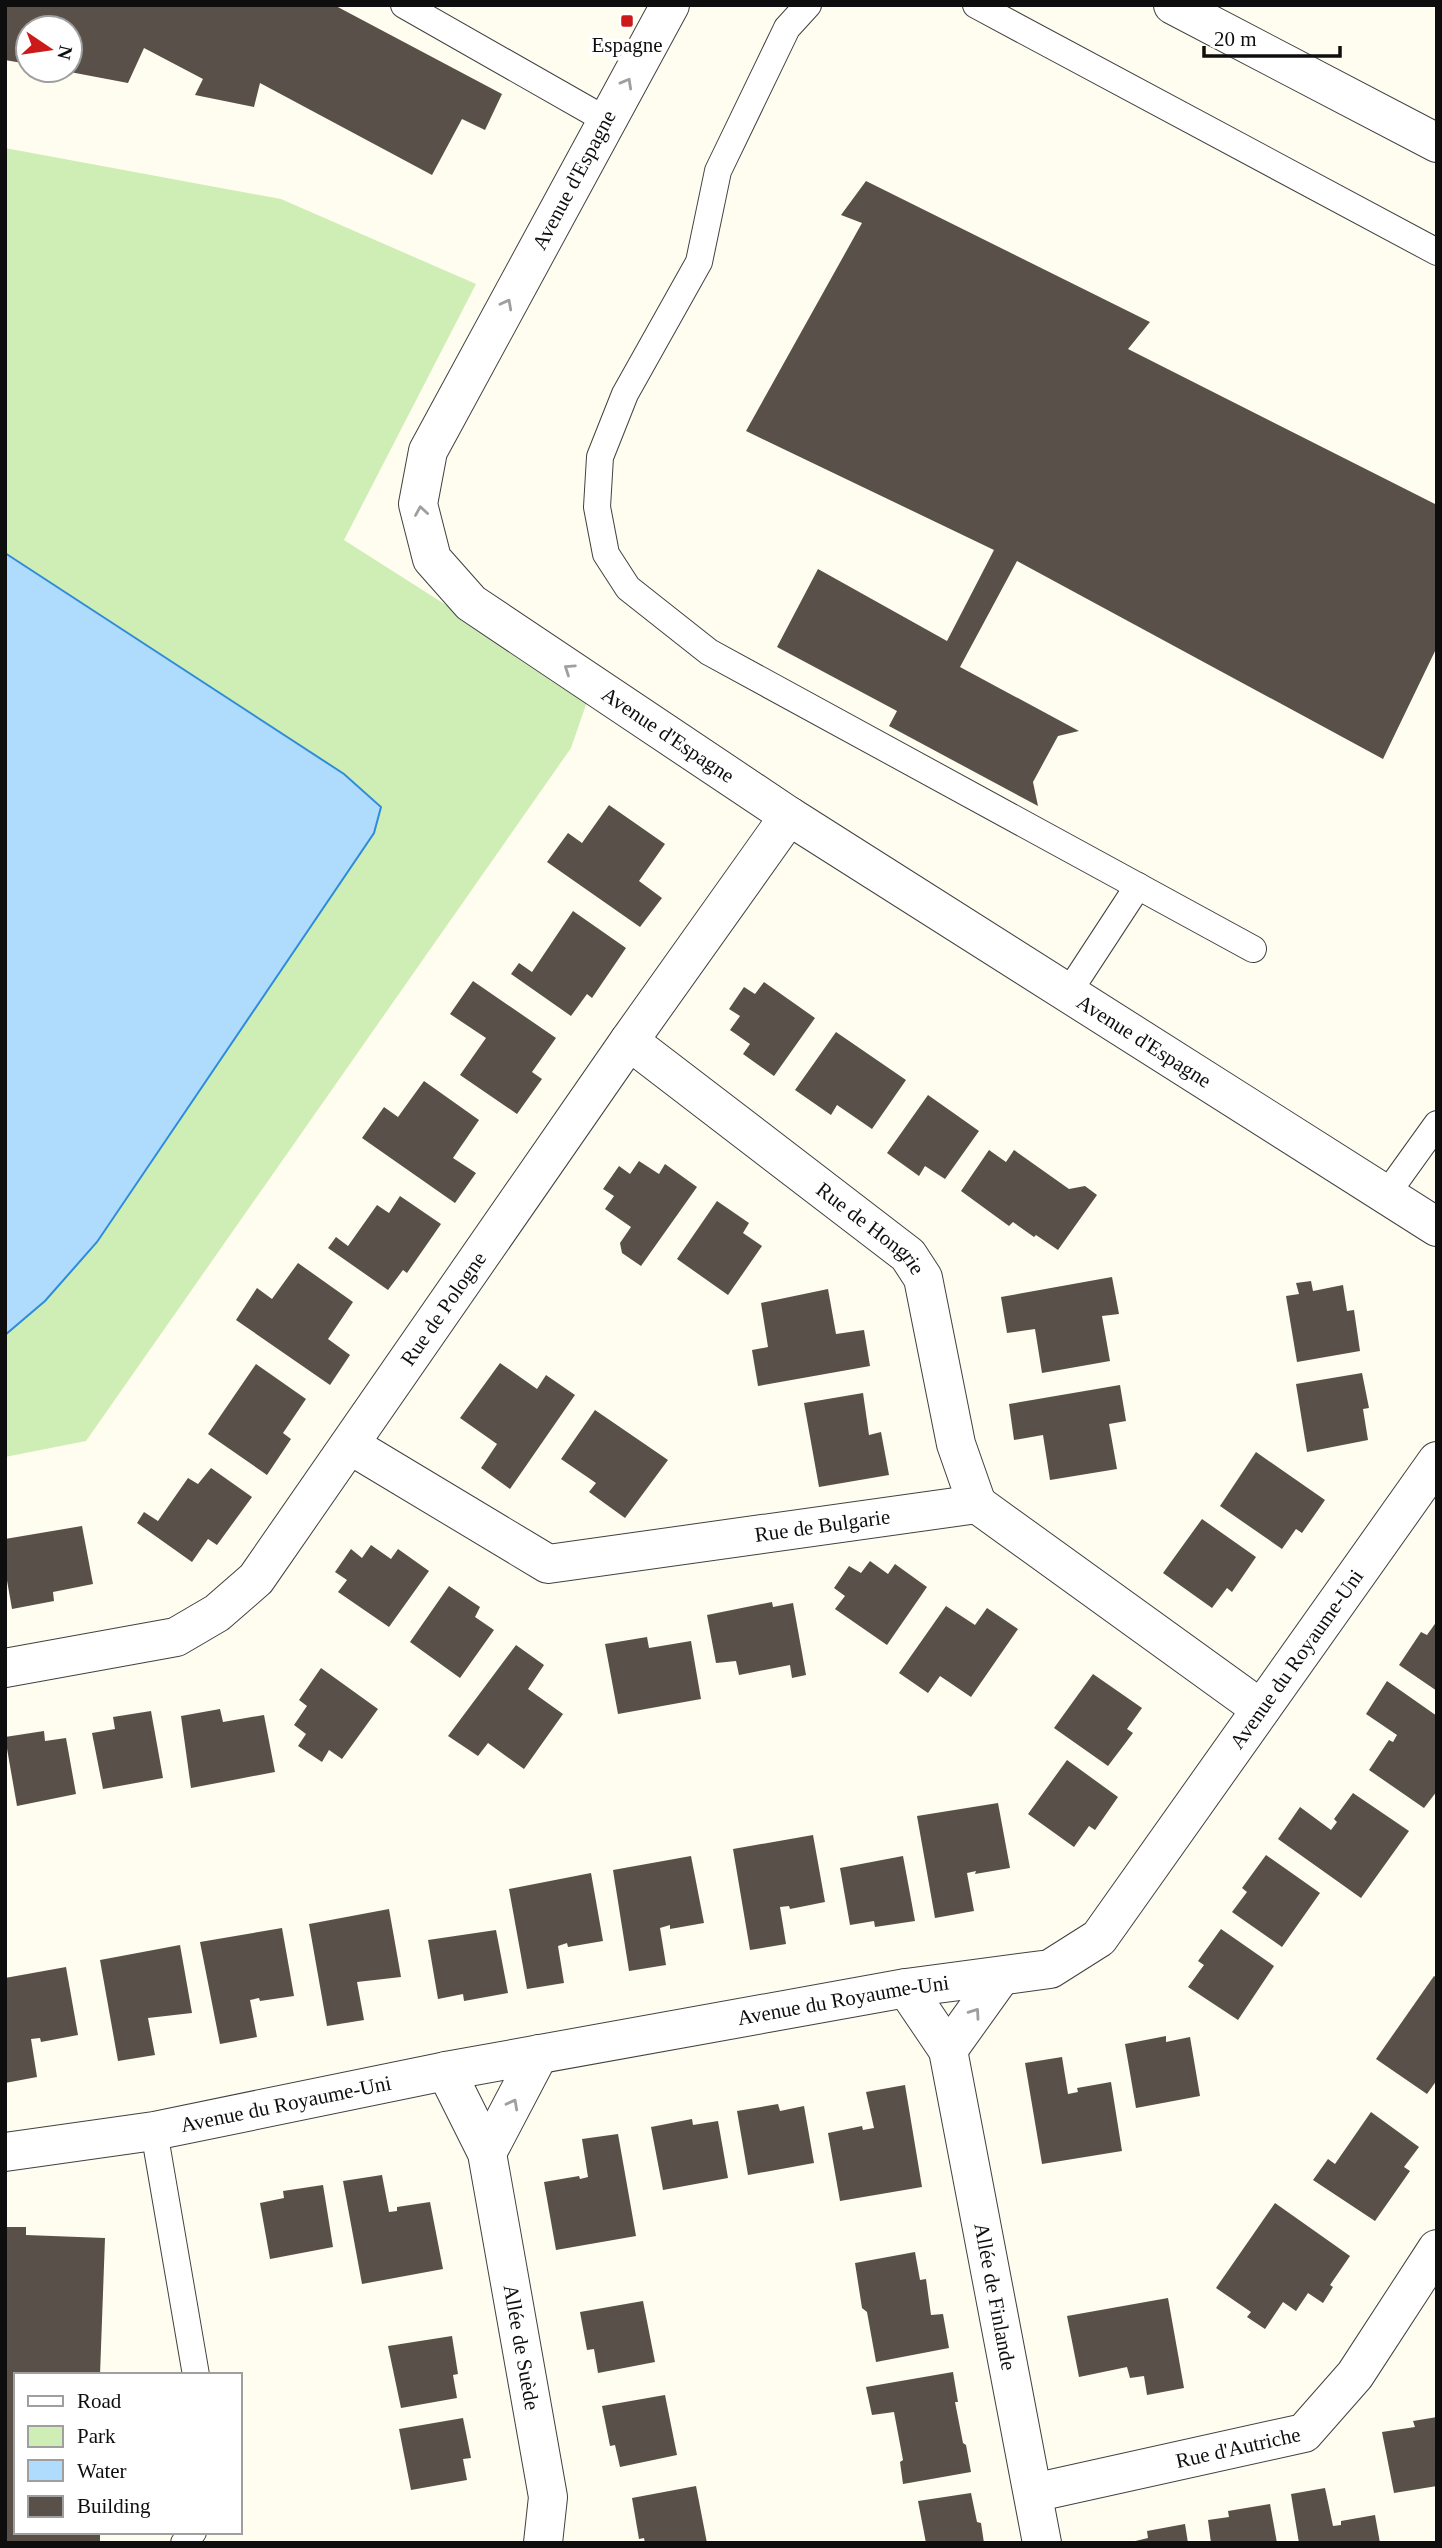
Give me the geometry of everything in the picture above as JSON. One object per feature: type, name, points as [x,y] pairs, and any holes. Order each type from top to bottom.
[{"type":"street","name":"Avenue d'Espagne","points":[[670,5],[428,451],[418,503],[432,559],[471,603],[789,816],[1437,1227]]},
{"type":"street","points":[[1173,5],[1437,143]]},
{"type":"street","name":"Rue de Pologne","points":[[5,1668],[176,1637],[217,1613],[256,1579],[629,1041],[789,816]]},
{"type":"street","name":"Rue de Hongrie","points":[[629,1041],[908,1255],[923,1278],[956,1444],[977,1504]]},
{"type":"street","name":"Rue de Bulgarie","points":[[350,1445],[548,1564],[977,1504]]},
{"type":"street","name":"Avenue du Royaume-Uni","points":[[5,2152],[154,2131],[446,2071],[906,1988],[1050,1969],[1099,1938],[1437,1461]]},
{"type":"street","points":[[977,1504],[1261,1709]]},
{"type":"street","points":[[948,2050],[1001,1976]]},
{"type":"street","name":"Allée de Finlande","points":[[906,1988],[948,2050],[1042,2543]]},
{"type":"street","points":[[487,2153],[539,2054]]},
{"type":"street","name":"Allée de Suède","points":[[446,2071],[487,2153],[548,2497],[543,2543]]},
{"type":"street","name":"Rue d'Autriche","points":[[1033,2493],[1304,2433],[1355,2375],[1437,2249]]},
{"type":"lane","points":[[404,5],[606,120]]},
{"type":"lane","points":[[808,5],[788,28],[718,171],[699,262],[625,394],[600,457],[597,507],[606,554],[628,588],[709,652],[1253,949]]},
{"type":"lane","points":[[976,5],[1437,252]]},
{"type":"lane","points":[[1068,993],[1138,887]]},
{"type":"lane","points":[[1386,1195],[1437,1124]]},
{"type":"lane","points":[[154,2131],[197,2373]]},
{"type":"green space","points":[[5,148],[281,199],[476,284],[344,540],[589,696],[571,748],[86,1441],[5,1457]]},
{"type":"water","points":[[5,553],[344,774],[381,807],[374,833],[97,1242],[45,1301],[5,1335]]},
{"type":"building","points":[[5,5],[334,5],[502,94],[485,130],[462,119],[432,175],[260,83],[254,107],[195,95],[203,79],[144,48],[128,83],[84,75],[84,14],[14,14],[14,62],[5,60]]},
{"type":"building","points":[[866,181],[1150,322],[1128,349],[1437,505],[1437,647],[1383,759],[1017,561],[960,667],[1079,731],[1058,736],[1033,782],[1038,806],[889,726],[897,711],[777,647],[818,569],[947,641],[994,550],[746,431],[862,223],[841,215]]},
{"type":"building","points":[[609,805],[665,844],[639,881],[662,898],[640,927],[547,862],[568,833],[582,843]]},
{"type":"building","points":[[573,911],[626,948],[592,998],[587,994],[571,1016],[511,974],[519,963],[532,972]]},
{"type":"building","points":[[473,981],[556,1038],[532,1072],[542,1079],[517,1114],[460,1075],[486,1038],[450,1014]]},
{"type":"building","points":[[764,982],[815,1018],[774,1076],[743,1054],[750,1044],[730,1030],[740,1016],[729,1009],[744,987],[755,994]]},
{"type":"building","points":[[836,1032],[906,1080],[872,1129],[837,1105],[831,1115],[795,1090]]},
{"type":"building","points":[[424,1081],[479,1120],[453,1158],[476,1173],[455,1203],[362,1138],[384,1107],[398,1117]]},
{"type":"building","points":[[928,1095],[979,1131],[945,1179],[925,1166],[919,1176],[887,1153]]},
{"type":"building","points":[[989,1150],[1006,1162],[1014,1150],[1069,1189],[1085,1186],[1097,1195],[1058,1250],[1013,1222],[1009,1226],[961,1191]]},
{"type":"building","points":[[639,1161],[659,1174],[665,1164],[697,1187],[641,1266],[622,1253],[620,1243],[631,1227],[605,1209],[614,1196],[603,1189],[619,1166],[630,1174]]},
{"type":"building","points":[[400,1196],[441,1224],[407,1273],[403,1270],[388,1290],[328,1248],[336,1237],[348,1246],[377,1205],[389,1213]]},
{"type":"building","points":[[717,1201],[749,1223],[743,1233],[762,1246],[728,1295],[677,1259]]},
{"type":"building","points":[[298,1263],[353,1302],[328,1339],[350,1355],[330,1385],[236,1320],[257,1288],[272,1299]]},
{"type":"building","points":[[1112,1277],[1119,1314],[1102,1316],[1110,1361],[1042,1373],[1035,1329],[1007,1333],[1001,1297]]},
{"type":"building","points":[[1311,1281],[1313,1291],[1343,1285],[1347,1311],[1354,1310],[1360,1351],[1297,1362],[1286,1296],[1299,1294],[1296,1283]]},
{"type":"building","points":[[828,1289],[836,1334],[864,1330],[870,1366],[758,1386],[752,1350],[768,1347],[761,1303]]},
{"type":"building","points":[[500,1363],[537,1389],[546,1375],[575,1395],[510,1489],[481,1468],[497,1444],[460,1418]]},
{"type":"building","points":[[256,1364],[306,1399],[283,1433],[291,1439],[267,1475],[208,1434]]},
{"type":"building","points":[[1362,1373],[1369,1408],[1363,1409],[1368,1440],[1307,1452],[1296,1384]]},
{"type":"building","points":[[1120,1385],[1126,1421],[1109,1424],[1117,1469],[1050,1480],[1043,1435],[1014,1440],[1009,1404]]},
{"type":"building","points":[[863,1393],[869,1435],[881,1432],[889,1475],[819,1487],[804,1403]]},
{"type":"building","points":[[595,1410],[668,1460],[625,1518],[589,1492],[596,1483],[561,1459]]},
{"type":"building","points":[[1256,1452],[1325,1500],[1302,1533],[1296,1529],[1282,1549],[1220,1506]]},
{"type":"building","points":[[211,1468],[252,1497],[217,1545],[208,1539],[192,1562],[137,1523],[144,1512],[158,1521],[188,1478],[198,1484]]},
{"type":"building","points":[[1202,1519],[1256,1557],[1232,1592],[1227,1588],[1212,1608],[1163,1573]]},
{"type":"building","points":[[82,1526],[93,1584],[53,1592],[54,1601],[12,1609],[5,1569],[5,1539]]},
{"type":"building","points":[[371,1545],[391,1559],[398,1549],[429,1571],[389,1627],[338,1592],[347,1580],[335,1572],[351,1549],[362,1558]]},
{"type":"building","points":[[870,1561],[888,1574],[895,1564],[927,1587],[887,1645],[835,1609],[845,1596],[834,1588],[849,1566],[861,1573]]},
{"type":"building","points":[[449,1586],[480,1607],[475,1617],[494,1630],[460,1678],[410,1642]]},
{"type":"building","points":[[772,1602],[773,1607],[793,1603],[806,1675],[792,1678],[790,1665],[739,1675],[736,1661],[716,1663],[707,1615]]},
{"type":"building","points":[[946,1606],[975,1625],[987,1608],[1018,1629],[971,1697],[940,1676],[928,1693],[899,1673]]},
{"type":"building","points":[[1437,1621],[1437,1691],[1399,1665],[1421,1632],[1427,1635]]},
{"type":"building","points":[[647,1637],[649,1648],[691,1641],[701,1699],[618,1714],[605,1644]]},
{"type":"building","points":[[516,1645],[544,1665],[528,1689],[563,1714],[524,1769],[488,1743],[478,1756],[448,1736]]},
{"type":"building","points":[[321,1668],[378,1709],[342,1759],[329,1750],[322,1762],[298,1746],[306,1734],[294,1725],[307,1706],[299,1700]]},
{"type":"building","points":[[1093,1674],[1142,1708],[1127,1729],[1133,1733],[1108,1766],[1054,1728]]},
{"type":"building","points":[[1387,1681],[1437,1716],[1437,1791],[1424,1808],[1369,1770],[1389,1740],[1393,1742],[1397,1735],[1366,1714]]},
{"type":"building","points":[[220,1709],[223,1722],[264,1715],[275,1772],[191,1788],[181,1716]]},
{"type":"building","points":[[151,1711],[163,1778],[103,1789],[92,1733],[115,1729],[113,1717]]},
{"type":"building","points":[[44,1731],[45,1741],[66,1738],[76,1794],[17,1806],[5,1737]]},
{"type":"building","points":[[1067,1760],[1118,1797],[1095,1830],[1089,1826],[1074,1847],[1028,1814]]},
{"type":"building","points":[[1353,1793],[1409,1831],[1361,1898],[1278,1839],[1300,1807],[1331,1830],[1337,1822],[1334,1819]]},
{"type":"building","points":[[998,1803],[1010,1868],[967,1873],[974,1911],[935,1918],[917,1816]]},
{"type":"building","points":[[813,1835],[825,1902],[790,1909],[789,1906],[780,1907],[786,1944],[750,1950],[733,1849]]},
{"type":"building","points":[[1266,1855],[1320,1893],[1282,1947],[1232,1912],[1247,1892],[1242,1888]]},
{"type":"building","points":[[691,1856],[704,1923],[670,1929],[670,1925],[660,1928],[666,1965],[629,1971],[613,1870]]},
{"type":"building","points":[[903,1856],[915,1921],[875,1927],[874,1921],[850,1925],[840,1868]]},
{"type":"building","points":[[591,1873],[603,1941],[558,1946],[564,1983],[527,1989],[509,1889]]},
{"type":"building","points":[[389,1909],[401,1977],[357,1982],[364,2020],[327,2026],[309,1924]]},
{"type":"building","points":[[282,1928],[294,1996],[250,2000],[257,2037],[220,2044],[200,1942]]},
{"type":"building","points":[[1221,1929],[1274,1966],[1238,2020],[1188,1987],[1204,1965],[1198,1961]]},
{"type":"building","points":[[496,1930],[508,1993],[464,2001],[463,1994],[438,1999],[428,1940]]},
{"type":"building","points":[[180,1945],[192,2013],[148,2018],[155,2055],[118,2061],[100,1960]]},
{"type":"building","points":[[66,1967],[78,2035],[41,2042],[40,2038],[31,2039],[37,2077],[5,2083],[5,1978]]},
{"type":"building","points":[[1434,1976],[1437,1978],[1437,2080],[1427,2094],[1376,2059]]},
{"type":"building","points":[[1166,2036],[1166,2042],[1190,2037],[1200,2096],[1136,2108],[1125,2044]]},
{"type":"building","points":[[1062,2057],[1068,2094],[1078,2092],[1077,2088],[1111,2082],[1122,2151],[1042,2164],[1025,2063]]},
{"type":"building","points":[[905,2085],[922,2187],[840,2201],[828,2133],[862,2126],[863,2130],[874,2128],[866,2092]]},
{"type":"building","points":[[778,2104],[780,2111],[804,2106],[814,2163],[748,2175],[737,2111]]},
{"type":"building","points":[[1371,2112],[1419,2147],[1404,2167],[1410,2171],[1375,2221],[1313,2180],[1328,2159],[1335,2164]]},
{"type":"building","points":[[692,2119],[693,2125],[718,2121],[728,2178],[663,2190],[651,2127]]},
{"type":"building","points":[[618,2134],[636,2236],[556,2250],[544,2182],[588,2177],[582,2139]]},
{"type":"building","points":[[382,2175],[389,2212],[397,2211],[397,2207],[430,2202],[443,2269],[362,2284],[343,2181]]},
{"type":"building","points":[[323,2185],[333,2247],[270,2259],[260,2203],[284,2198],[283,2191]]},
{"type":"building","points":[[1275,2203],[1350,2256],[1330,2285],[1333,2287],[1323,2303],[1308,2293],[1296,2311],[1283,2302],[1265,2329],[1247,2317],[1251,2312],[1216,2288]]},
{"type":"building","points":[[5,2227],[26,2227],[26,2235],[105,2238],[100,2373],[14,2373],[14,2534],[100,2534],[100,2543],[5,2543]]},
{"type":"building","points":[[915,2252],[920,2280],[926,2279],[931,2315],[943,2314],[949,2348],[876,2362],[867,2312],[862,2308],[855,2263]]},
{"type":"building","points":[[1168,2298],[1184,2388],[1147,2395],[1144,2376],[1130,2378],[1127,2367],[1079,2377],[1067,2316]]},
{"type":"building","points":[[643,2301],[655,2362],[598,2373],[594,2349],[587,2350],[580,2312]]},
{"type":"building","points":[[452,2336],[458,2374],[453,2375],[457,2398],[401,2408],[388,2346]]},
{"type":"building","points":[[953,2372],[958,2402],[955,2402],[971,2472],[903,2484],[900,2462],[903,2460],[894,2412],[872,2415],[866,2387]]},
{"type":"building","points":[[665,2395],[677,2455],[620,2467],[615,2445],[610,2446],[602,2406]]},
{"type":"building","points":[[1437,2417],[1437,2486],[1394,2493],[1382,2432],[1415,2427],[1413,2421]]},
{"type":"building","points":[[463,2418],[471,2458],[463,2459],[467,2480],[411,2490],[399,2429]]},
{"type":"building","points":[[696,2486],[707,2543],[645,2543],[644,2538],[639,2539],[632,2498]]},
{"type":"building","points":[[1325,2488],[1333,2526],[1341,2525],[1341,2521],[1375,2515],[1380,2543],[1299,2543],[1291,2494]]},
{"type":"building","points":[[971,2493],[977,2522],[981,2523],[984,2543],[926,2543],[918,2501]]},
{"type":"building","points":[[1270,2504],[1277,2543],[1211,2543],[1208,2520],[1229,2517],[1228,2511]]},
{"type":"building","points":[[1185,2524],[1188,2543],[1127,2543],[1148,2538],[1147,2531]]},
{"type":"place","name":"Espagne","points":[[627,21]]}]
